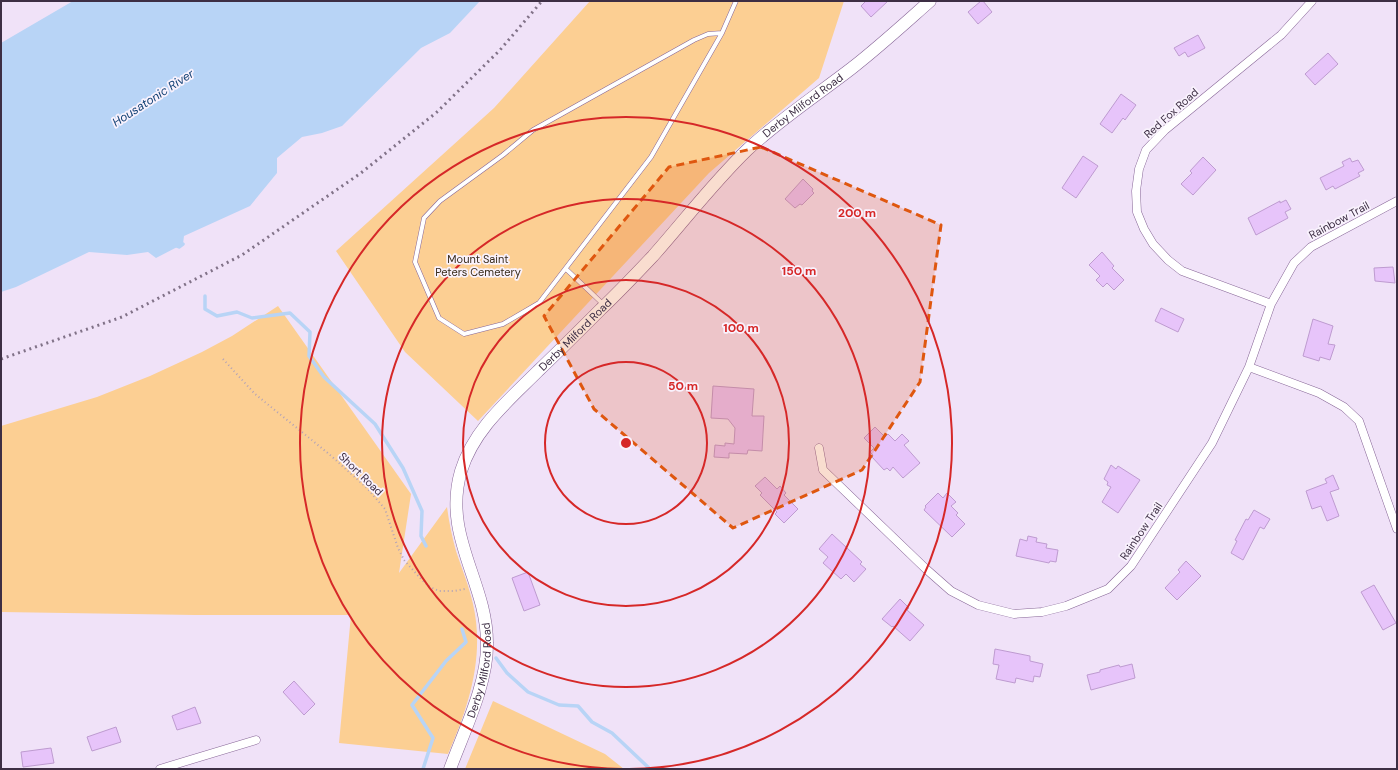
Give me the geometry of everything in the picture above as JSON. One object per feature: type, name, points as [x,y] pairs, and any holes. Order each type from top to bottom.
[{"type":"main road","name":"Derby Milford Road","points":[[450,769],[478,695],[486,659],[486,630],[481,602],[461,540],[457,522],[456,506],[460,474],[469,450],[476,437],[489,420],[605,306],[651,258],[717,181],[749,148],[784,119],[868,55],[930,1]]},
{"type":"street","name":"Red Fox Road","points":[[1271,304],[1182,271],[1168,260],[1153,244],[1144,229],[1137,212],[1136,191],[1139,169],[1146,150],[1165,130],[1281,35],[1312,1]]},
{"type":"street","name":"Rainbow Trail","points":[[818,448],[823,470],[951,591],[978,604],[1014,614],[1042,612],[1066,606],[1108,589],[1131,566],[1212,443],[1249,367],[1271,304],[1294,263],[1311,247],[1397,202]]},
{"type":"street","points":[[1249,367],[1319,393],[1344,407],[1359,421],[1397,529]]},
{"type":"street","points":[[160,769],[256,740]]},
{"type":"lane","points":[[722,33],[708,34],[694,40],[533,130],[503,155],[440,201],[424,218],[415,262],[439,318],[464,334],[503,324],[539,303],[651,157],[722,33],[736,1]]},
{"type":"lane","points":[[566,269],[605,306]]},
{"type":"path","name":"Short Road","points":[[223,359],[255,394],[329,454],[366,488],[385,509],[398,548],[404,560],[422,580],[430,587],[454,592],[476,586]]},
{"type":"highlighted area","points":[[761,147],[941,225],[920,382],[862,470],[733,528],[594,409],[544,316],[669,167]]},
{"type":"green space","name":"Mount Saint Peters Cemetery","points":[[590,1],[844,1],[819,78],[709,173],[478,421],[405,352],[336,251],[494,108]]},
{"type":"green space","points":[[278,306],[411,494],[399,573],[447,507],[456,551],[473,604],[477,643],[473,680],[456,736],[448,754],[339,743],[351,615],[195,615],[1,612],[1,426],[97,397],[150,376],[202,352],[232,336]]},
{"type":"green space","points":[[493,701],[605,754],[624,769],[465,769]]},
{"type":"water","name":"Housatonic River","points":[[73,1],[480,1],[450,33],[421,48],[342,126],[322,133],[302,137],[277,158],[277,173],[250,206],[184,236],[183,244],[156,258],[148,252],[127,255],[89,252],[16,287],[1,292],[1,43]]},
{"type":"building","points":[[866,1],[888,1],[871,17],[861,6]]},
{"type":"building","points":[[983,1],[992,12],[978,24],[968,12]]},
{"type":"building","points":[[1198,35],[1205,48],[1188,57],[1185,52],[1179,56],[1174,48]]},
{"type":"building","points":[[1328,53],[1338,64],[1315,85],[1305,74]]},
{"type":"building","points":[[1121,94],[1136,105],[1125,120],[1123,118],[1112,133],[1100,124]]},
{"type":"building","points":[[1083,156],[1098,166],[1076,198],[1062,188]]},
{"type":"building","points":[[1203,157],[1216,170],[1193,195],[1181,184],[1192,173],[1190,171]]},
{"type":"building","points":[[1350,158],[1352,162],[1358,160],[1364,170],[1358,173],[1360,176],[1335,189],[1333,186],[1326,190],[1320,178],[1344,166],[1342,162]]},
{"type":"building","points":[[803,179],[813,189],[812,191],[814,193],[802,205],[800,204],[795,208],[785,199]]},
{"type":"building","points":[[1286,200],[1291,209],[1285,212],[1288,218],[1256,235],[1248,218],[1280,201],[1280,203]]},
{"type":"building","points":[[1102,252],[1114,266],[1112,268],[1124,280],[1114,290],[1107,283],[1103,287],[1096,280],[1100,276],[1089,265]]},
{"type":"building","points":[[1393,267],[1395,283],[1375,281],[1374,268]]},
{"type":"building","points":[[1161,308],[1184,319],[1178,332],[1155,321]]},
{"type":"building","points":[[1313,319],[1333,326],[1328,344],[1335,345],[1330,360],[1320,357],[1319,361],[1303,356]]},
{"type":"building","points":[[713,386],[754,389],[752,416],[764,416],[762,451],[748,450],[747,454],[729,453],[729,458],[714,457],[715,445],[725,446],[725,443],[734,444],[735,428],[728,419],[711,418]]},
{"type":"building","points":[[875,427],[885,437],[888,434],[895,441],[902,434],[909,441],[904,445],[920,463],[903,478],[893,467],[890,471],[887,468],[884,470],[872,457],[873,455],[870,452],[874,448],[864,438]]},
{"type":"building","points":[[1111,465],[1116,469],[1118,466],[1140,480],[1118,513],[1102,502],[1111,487],[1107,485],[1108,482],[1104,479]]},
{"type":"building","points":[[1333,475],[1339,489],[1330,492],[1339,516],[1327,521],[1321,506],[1312,509],[1306,491],[1327,483],[1325,479]]},
{"type":"building","points":[[765,477],[777,489],[780,486],[786,493],[784,495],[798,509],[784,523],[775,514],[777,512],[760,495],[762,493],[755,486]]},
{"type":"building","points":[[938,493],[943,498],[947,493],[956,502],[951,506],[958,513],[956,515],[965,524],[952,537],[924,510],[926,507],[925,506]]},
{"type":"building","points":[[1254,510],[1270,519],[1264,529],[1260,527],[1243,560],[1231,553],[1237,541],[1235,540],[1246,519],[1248,520]]},
{"type":"building","points":[[832,534],[862,562],[860,564],[866,569],[854,582],[846,574],[841,579],[823,563],[828,557],[819,549]]},
{"type":"building","points":[[1028,536],[1037,538],[1036,542],[1047,544],[1046,548],[1058,550],[1056,562],[1050,561],[1049,563],[1016,556],[1020,539],[1027,541]]},
{"type":"building","points":[[1186,561],[1201,576],[1177,600],[1165,588],[1180,572],[1178,570]]},
{"type":"building","points":[[528,572],[540,605],[524,611],[512,578]]},
{"type":"building","points":[[1374,585],[1396,623],[1383,630],[1361,592]]},
{"type":"building","points":[[900,599],[909,608],[907,610],[924,625],[910,641],[893,626],[892,627],[882,619]]},
{"type":"building","points":[[995,649],[1030,656],[1030,661],[1043,664],[1040,677],[1034,676],[1033,682],[1016,678],[1015,683],[996,679],[999,665],[993,664]]},
{"type":"building","points":[[1132,664],[1135,678],[1091,690],[1087,675],[1119,665],[1120,667]]},
{"type":"building","points":[[294,681],[315,704],[304,715],[283,692]]},
{"type":"building","points":[[195,707],[201,723],[177,730],[172,716]]},
{"type":"building","points":[[116,727],[121,742],[92,751],[87,737]]},
{"type":"building","points":[[51,748],[54,763],[23,767],[21,752]]},
{"type":"waterway","points":[[174,245],[179,247],[183,244]]},
{"type":"waterway","points":[[205,296],[205,309],[217,316],[237,312],[252,318],[290,313],[310,332],[309,356],[324,377],[375,424],[403,468],[422,511],[421,536],[426,546]]},
{"type":"waterway","points":[[423,769],[433,738],[412,705],[446,661],[466,642],[462,629]]},
{"type":"waterway","points":[[496,658],[507,673],[528,692],[559,705],[578,706],[592,722],[612,733],[650,769]]},
{"type":"railway","points":[[1,359],[122,317],[242,255],[361,173],[437,112],[500,50],[542,1]]}]
